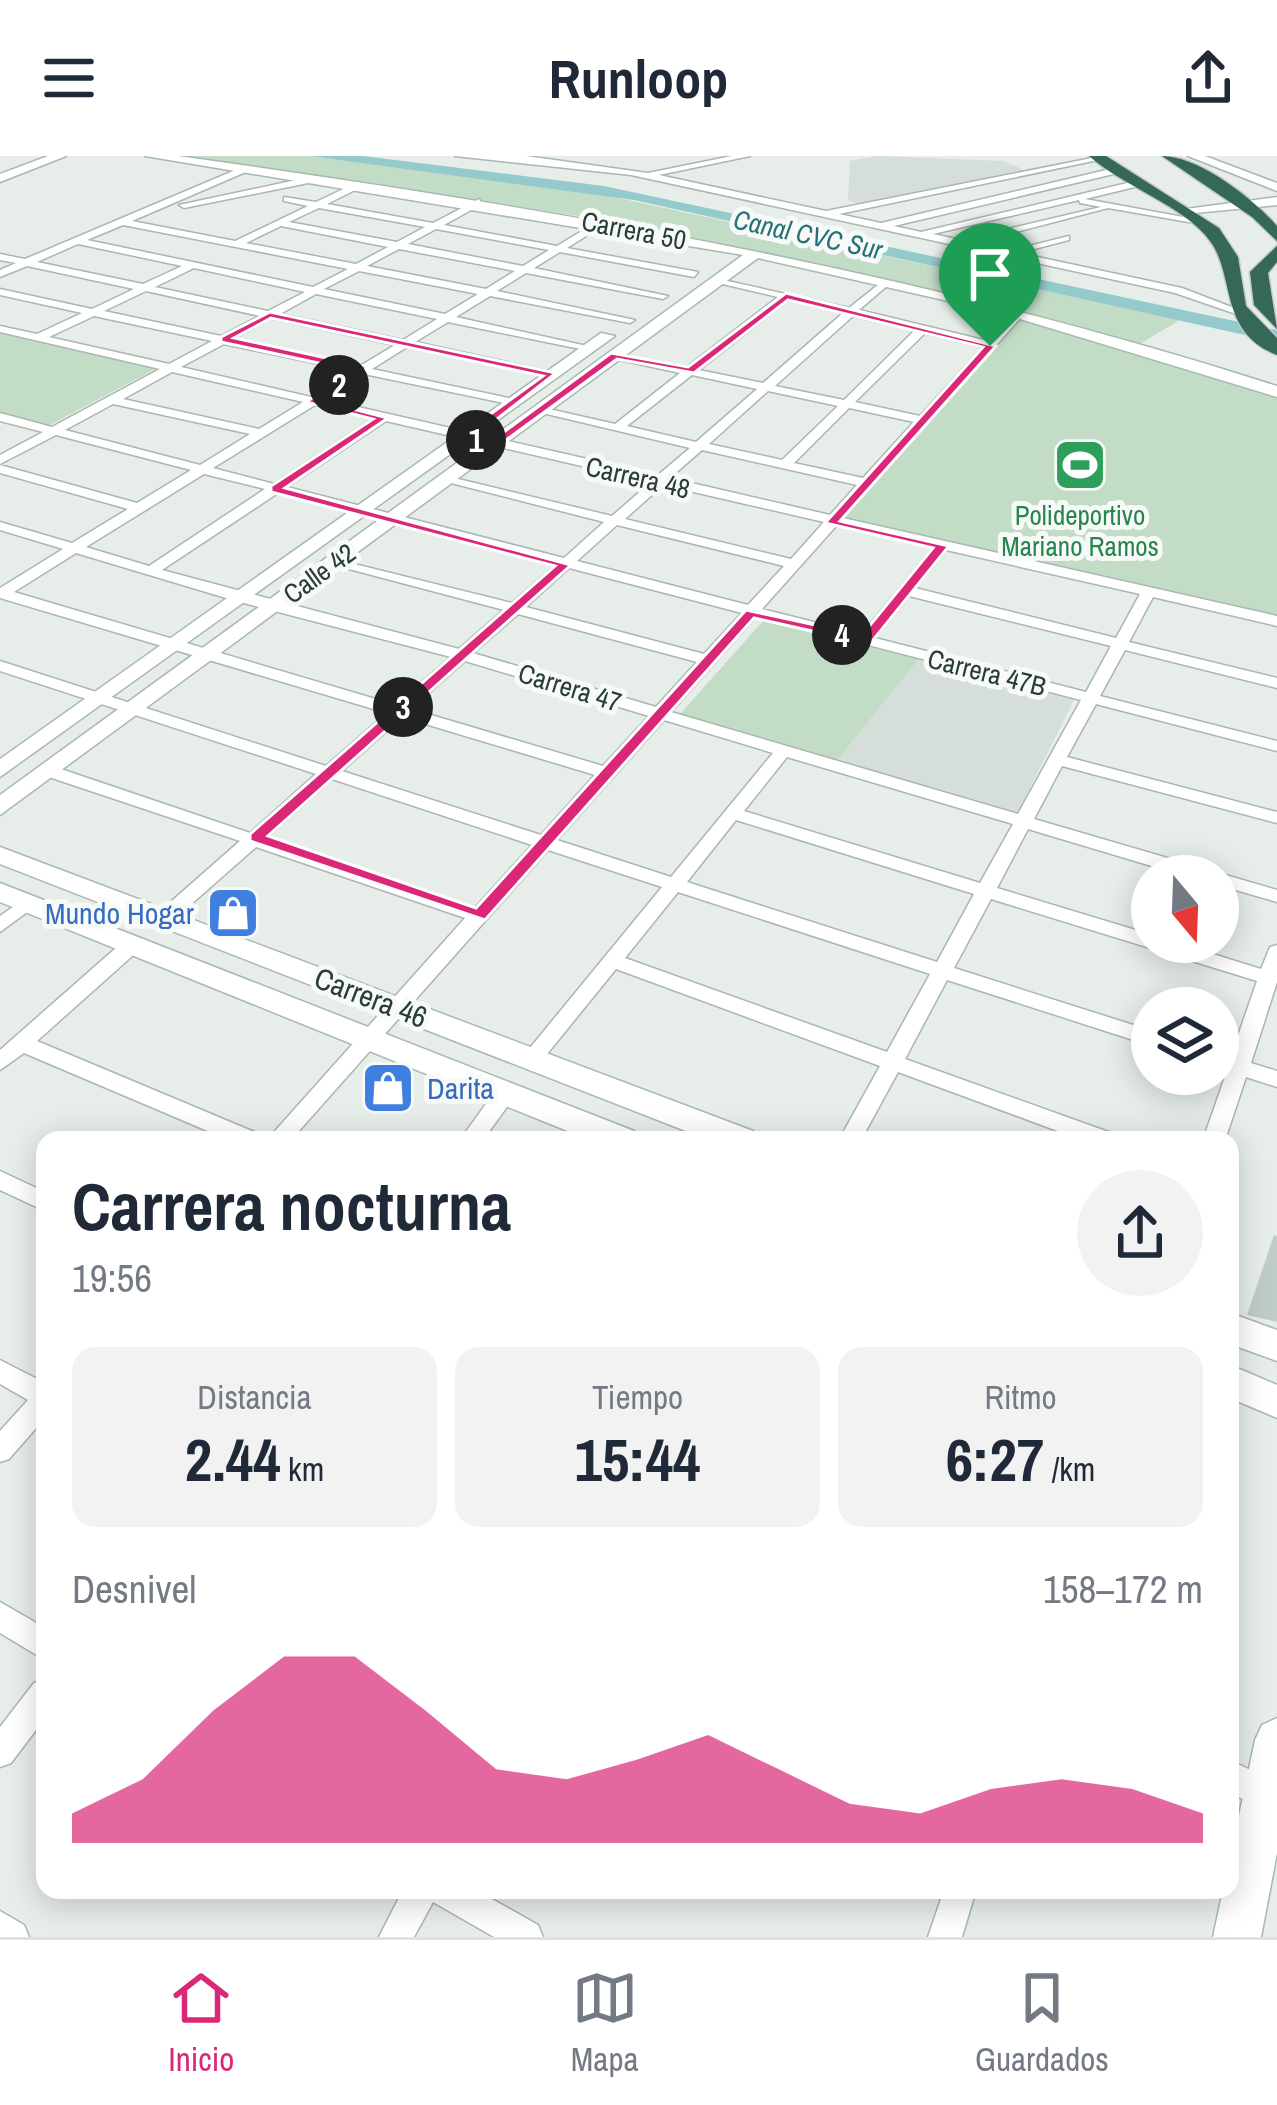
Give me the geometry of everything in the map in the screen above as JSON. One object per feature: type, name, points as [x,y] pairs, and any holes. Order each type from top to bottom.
[{"type":"highway","points":[[1096,156],[1140,191],[1194,217],[1224,245],[1230,283],[1266,301]]},
{"type":"highway","points":[[1168,156],[1260,210],[1277,236]]},
{"type":"highway","points":[[1182,156],[1201,176]]},
{"type":"highway","points":[[1276,348],[1266,301],[1277,251]]},
{"type":"street","name":"Carrera 50","points":[[151,156],[602,222],[1018,314],[1136,344],[1277,389]]},
{"type":"street","name":"Carrera 50","points":[[459,156],[635,174]]},
{"type":"street","name":"Carrera 50","points":[[506,156],[635,174],[1178,290],[1266,301]]},
{"type":"street","points":[[635,174],[716,156]]},
{"type":"street","points":[[635,174],[746,156]]},
{"type":"street","points":[[824,214],[1096,156]]},
{"type":"street","points":[[1194,156],[1277,188]]},
{"type":"street","points":[[0,165],[44,157]]},
{"type":"street","points":[[0,178],[44,157]]},
{"type":"street","points":[[0,274],[245,169]]},
{"type":"street","points":[[878,226],[1119,170]]},
{"type":"street","points":[[1015,172],[1072,199],[1194,217],[1260,210],[1277,201]]},
{"type":"street","points":[[142,213],[315,179]]},
{"type":"street","points":[[38,338],[358,185]]},
{"type":"street","points":[[919,235],[1072,199],[1140,191]]},
{"type":"street","points":[[959,244],[1113,206],[1140,191]]},
{"type":"street","points":[[917,194],[981,220],[1066,238],[1006,254]]},
{"type":"street","points":[[286,199],[694,274]]},
{"type":"street","points":[[0,465],[54,431],[478,202]]},
{"type":"street","points":[[122,222],[630,320]]},
{"type":"street","points":[[1,592],[602,222]]},
{"type":"street","points":[[280,223],[663,296]]},
{"type":"street","points":[[77,241],[590,348]]},
{"type":"street","name":"Calle 42","points":[[0,770],[729,249]]},
{"type":"street","name":"Calle 42","points":[[0,807],[754,254]]},
{"type":"street","points":[[0,257],[552,375]]},
{"type":"street","points":[[718,280],[990,346]]},
{"type":"street","points":[[164,918],[884,283]]},
{"type":"street","name":"Carrera 50","points":[[1178,290],[1210,291],[1230,283]]},
{"type":"street","points":[[0,292],[514,403]]},
{"type":"street","points":[[617,428],[786,296]]},
{"type":"street","points":[[286,1131],[1018,314]]},
{"type":"street","name":"Carrera 48","points":[[0,329],[832,523],[1277,621]]},
{"type":"street","points":[[785,465],[923,329]]},
{"type":"street","points":[[615,356],[923,420]]},
{"type":"street","points":[[113,400],[261,433]]},
{"type":"street","points":[[540,411],[867,483]]},
{"type":"street","name":"Carrera 47B","points":[[0,417],[1277,746]]},
{"type":"street","points":[[151,571],[382,418]]},
{"type":"street","points":[[0,465],[140,508]]},
{"type":"street","points":[[446,479],[795,564]]},
{"type":"street","name":"Carrera 47","points":[[0,526],[241,598],[463,655],[1131,855]]},
{"type":"street","points":[[865,640],[942,546]]},
{"type":"street","points":[[335,561],[708,660]]},
{"type":"street","points":[[904,590],[1277,683]]},
{"type":"street","points":[[855,1131],[1149,591]]},
{"type":"street","points":[[1,592],[607,773]]},
{"type":"street","points":[[0,666],[547,839],[1131,1032]]},
{"type":"street","points":[[532,1059],[785,749]]},
{"type":"street","points":[[1060,760],[1277,818]]},
{"type":"street","points":[[49,771],[256,837],[479,916]]},
{"type":"street","points":[[734,814],[1269,978]]},
{"type":"street","name":"Carrera 46","points":[[0,855],[719,1131]]},
{"type":"street","points":[[1239,885],[1277,896]]},
{"type":"street","points":[[0,926],[14,898]]},
{"type":"street","name":"Carrera 46","points":[[14,898],[600,1131]]},
{"type":"street","points":[[0,1062],[132,945]]},
{"type":"street","points":[[1218,1131],[1277,952]]},
{"type":"street","points":[[614,961],[1081,1131]]},
{"type":"street","points":[[21,1043],[230,1131]]},
{"type":"street","points":[[1239,1067],[1277,1079]]},
{"type":"street","points":[[478,1131],[506,1094]]},
{"type":"street","points":[[0,1180],[36,1198]]},
{"type":"street","points":[[1239,1331],[1277,1346]]},
{"type":"street","points":[[0,1371],[36,1393]]},
{"type":"street","points":[[1239,1386],[1277,1402]]},
{"type":"street","points":[[0,1450],[36,1408]]},
{"type":"street","points":[[0,1616],[36,1639]]},
{"type":"street","points":[[0,1752],[36,1706]]},
{"type":"street","points":[[1237,1937],[1248,1785],[1277,1741]]},
{"type":"street","points":[[396,1937],[416,1899]]},
{"type":"street","points":[[460,1899],[526,1937]]},
{"type":"street","points":[[945,1937],[957,1899]]},
{"type":"street","points":[[0,1928],[12,1937]]},
{"type":"shaded area","points":[[877,156],[1004,161],[1024,170],[862,206],[848,200],[850,161]]},
{"type":"shaded area","points":[[919,659],[1074,700],[1017,814],[837,760]]},
{"type":"green space","name":"Polideportivo Mariano Ramos","points":[[171,156],[310,156],[582,190],[1180,320],[1138,345],[1277,392],[1277,621],[831,522],[1017,315],[606,220]]},
{"type":"green space","points":[[0,332],[157,368],[50,425],[0,412]]},
{"type":"green space","points":[[763,621],[919,659],[837,760],[680,714]]},
{"type":"water","name":"Canal CVC Sur","points":[[310,156],[363,156],[604,186],[1277,330],[1277,342],[634,200]]},
{"type":"building","points":[[1277,1236],[1277,1322],[1247,1315]]},
{"type":"place","name":"Polideportivo Mariano Ramos","points":[[1080,465]]},
{"type":"place","name":"Mundo Hogar","points":[[233,913]]},
{"type":"place","name":"Darita","points":[[388,1088]]},
{"type":"route","points":[[786,296],[990,346],[832,523],[942,546],[865,640],[751,613],[479,916],[256,837],[565,565],[275,489],[382,418],[312,402],[364,370],[225,339],[270,315],[552,375],[465,437],[495,444],[615,356],[690,371],[786,296]]}]
